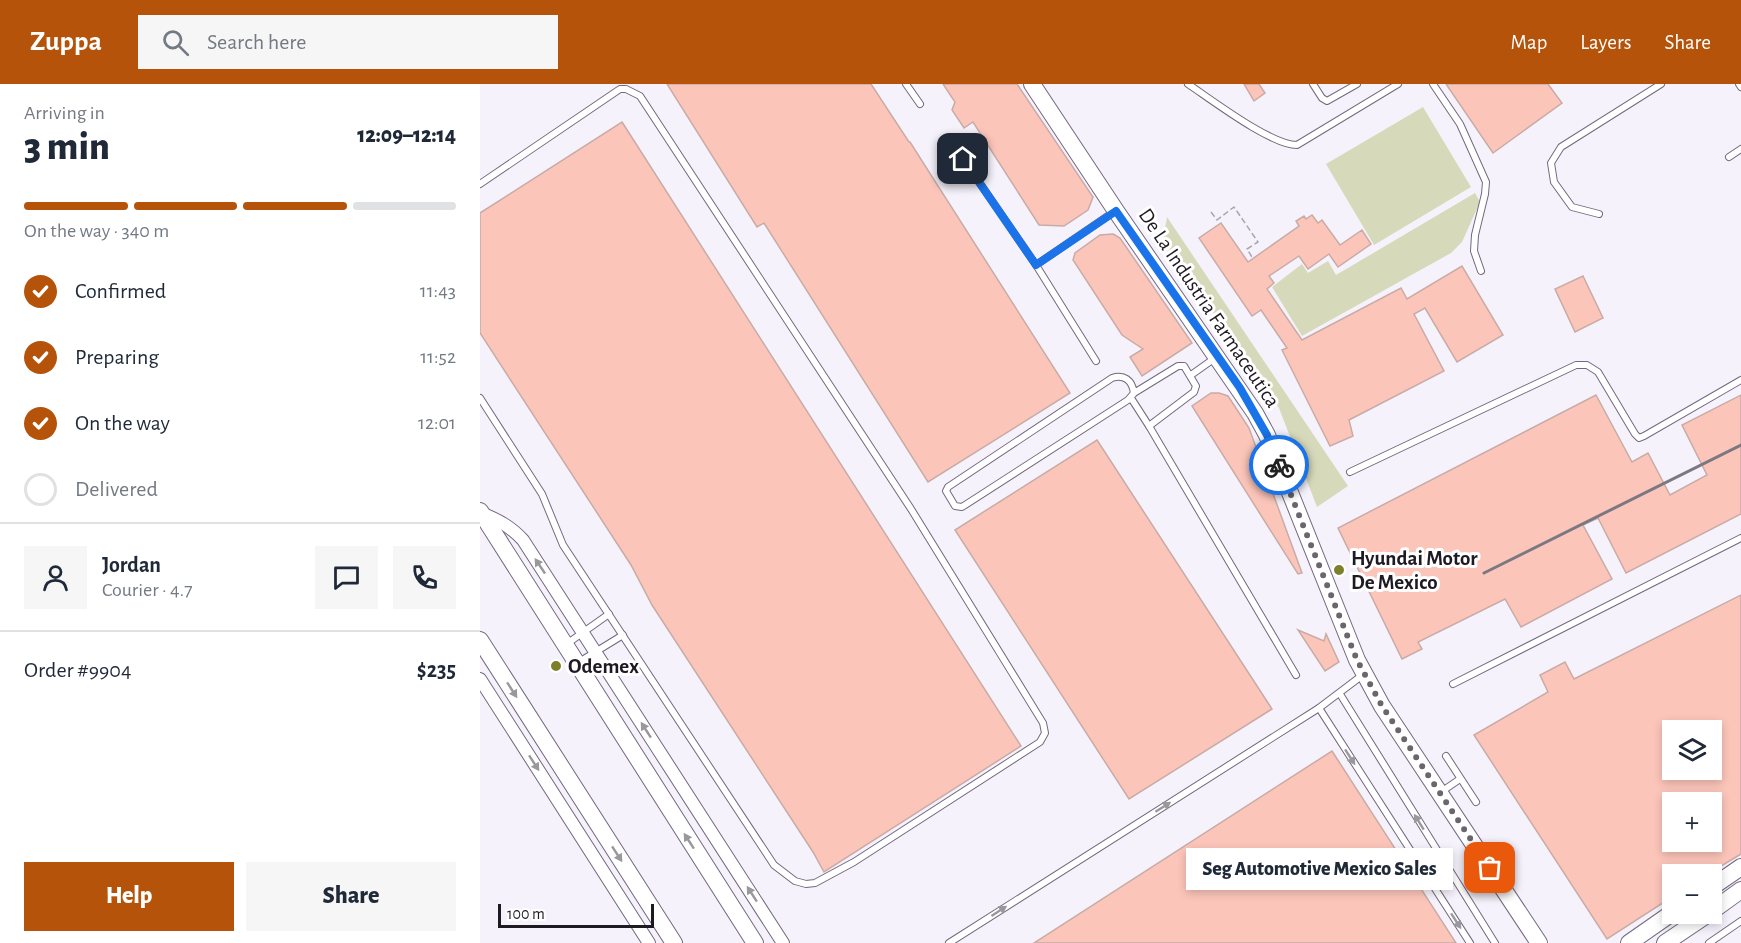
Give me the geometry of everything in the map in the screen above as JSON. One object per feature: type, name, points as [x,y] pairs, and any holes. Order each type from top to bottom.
[{"type":"main road","name":"De La Industria Farmaceutica","points":[[1032,84],[1116,211],[1240,388],[1267,435],[1357,660],[1382,706],[1539,943]]},
{"type":"main road","points":[[481,512],[564,646],[755,943]]},
{"type":"main road","points":[[480,640],[674,943]]},
{"type":"main road","points":[[1722,880],[1741,867]]},
{"type":"main road","points":[[1722,904],[1741,890]]},
{"type":"main road","points":[[1629,943],[1662,921]]},
{"type":"main road","points":[[1665,943],[1693,924]]},
{"type":"street","points":[[481,512],[506,524],[523,540],[783,943]]},
{"type":"street","points":[[480,679],[649,943]]},
{"type":"lane","points":[[906,84],[920,104]]},
{"type":"lane","points":[[1188,84],[1253,126],[1292,145],[1300,144],[1398,84]]},
{"type":"lane","points":[[1313,84],[1322,98],[1327,101],[1357,84]]},
{"type":"lane","points":[[1433,84],[1460,124],[1486,182],[1474,235],[1474,251],[1481,271]]},
{"type":"lane","points":[[1599,214],[1572,207],[1554,182],[1551,163],[1561,147],[1661,84]]},
{"type":"lane","points":[[480,184],[620,89],[626,89],[640,96],[911,509],[1043,723],[1045,733],[1035,746],[884,843],[815,883],[806,884],[788,878],[774,865],[563,544],[542,494],[480,399]]},
{"type":"lane","points":[[951,141],[1036,265],[1096,361]]},
{"type":"lane","points":[[1730,157],[1741,149]]},
{"type":"lane","points":[[1036,265],[1116,211]]},
{"type":"lane","points":[[1191,375],[1217,357]]},
{"type":"lane","points":[[1149,426],[1194,392],[1196,386],[1184,366],[1180,365],[1133,395],[962,507],[955,506],[947,495],[948,487],[1112,378],[1122,376],[1133,385],[1133,395],[1149,426],[1296,675]]},
{"type":"lane","points":[[1350,472],[1576,365],[1587,365],[1598,372],[1639,438],[1741,380]]},
{"type":"lane","points":[[1453,684],[1741,538]]},
{"type":"lane","points":[[564,646],[609,614]]},
{"type":"lane","points":[[576,664],[623,634]]},
{"type":"lane","points":[[949,943],[1340,694],[1365,673]]},
{"type":"lane","points":[[1340,694],[1495,943]]},
{"type":"lane","points":[[1318,708],[1470,943]]},
{"type":"lane","points":[[1446,756],[1476,802]]},
{"type":"lane","points":[[1441,792],[1460,779]]},
{"type":"lane","points":[[1709,943],[1741,921]]},
{"type":"path","points":[[1211,212],[1217,220],[1234,207],[1258,242],[1247,249],[1252,257]]},
{"type":"green space","points":[[1423,107],[1471,187],[1374,245],[1326,164]]},
{"type":"green space","points":[[1475,193],[1480,202],[1462,242],[1451,253],[1302,336],[1272,287],[1302,264],[1308,273],[1328,261],[1336,275]]},
{"type":"green space","points":[[1167,217],[1348,486],[1317,507],[1279,408],[1163,240]]},
{"type":"building","points":[[667,84],[871,84],[1070,393],[928,482],[764,223],[757,227]]},
{"type":"building","points":[[943,84],[1017,84],[1093,197],[1088,210],[1064,226],[1039,225],[973,122],[964,128],[952,110],[955,102]]},
{"type":"building","points":[[1244,84],[1259,84],[1265,93],[1254,101]]},
{"type":"building","points":[[1446,84],[1548,84],[1562,103],[1493,153]]},
{"type":"building","points":[[622,122],[1021,746],[824,872],[652,605],[631,565],[480,333],[480,213]]},
{"type":"building","points":[[1312,215],[1318,223],[1322,220],[1340,245],[1362,230],[1371,244],[1338,267],[1329,254],[1308,269],[1299,256],[1269,276],[1274,283],[1267,289],[1302,340],[1401,288],[1407,299],[1462,266],[1503,335],[1457,362],[1425,308],[1414,314],[1444,371],[1349,420],[1353,436],[1330,446],[1282,350],[1287,348],[1261,310],[1252,316],[1199,238],[1221,223],[1248,262],[1299,226],[1296,221],[1304,216],[1306,219]]},
{"type":"building","points":[[1113,234],[1120,238],[1192,343],[1142,376],[1130,357],[1143,349],[1122,335],[1073,260],[1075,253],[1100,235]]},
{"type":"building","points":[[1583,276],[1603,318],[1575,332],[1555,289]]},
{"type":"building","points":[[1211,393],[1228,396],[1249,428],[1302,573],[1298,574],[1192,406]]},
{"type":"building","points":[[1596,395],[1632,462],[1648,453],[1670,495],[1707,475],[1682,425],[1741,395],[1741,514],[1626,573],[1598,518],[1583,525],[1612,579],[1521,627],[1505,599],[1418,642],[1422,649],[1402,659],[1338,528]]},
{"type":"building","points":[[1097,440],[1272,709],[1129,799],[955,530]]},
{"type":"building","points":[[1741,595],[1741,854],[1722,866],[1662,864],[1662,903],[1607,939],[1474,735],[1548,692],[1540,675],[1565,662],[1574,679]]},
{"type":"building","points":[[1298,630],[1324,641],[1326,634],[1339,662],[1325,671]]},
{"type":"building","points":[[1332,751],[1456,943],[1034,943]]},
{"type":"railway","points":[[1484,573],[1741,445]]},
{"type":"way so far","points":[[1279,465],[1357,660],[1382,706],[1490,868]]},
{"type":"place","name":"Hyundai Motor De Mexico","points":[[1339,570]]},
{"type":"place","name":"Odemex","points":[[556,666]]},
{"type":"place","name":"Seg Automotive Mexico Sales","points":[[1490,868]]},
{"type":"route","points":[[963,159],[1036,265],[1116,211],[1240,388],[1267,435],[1279,465]]}]
